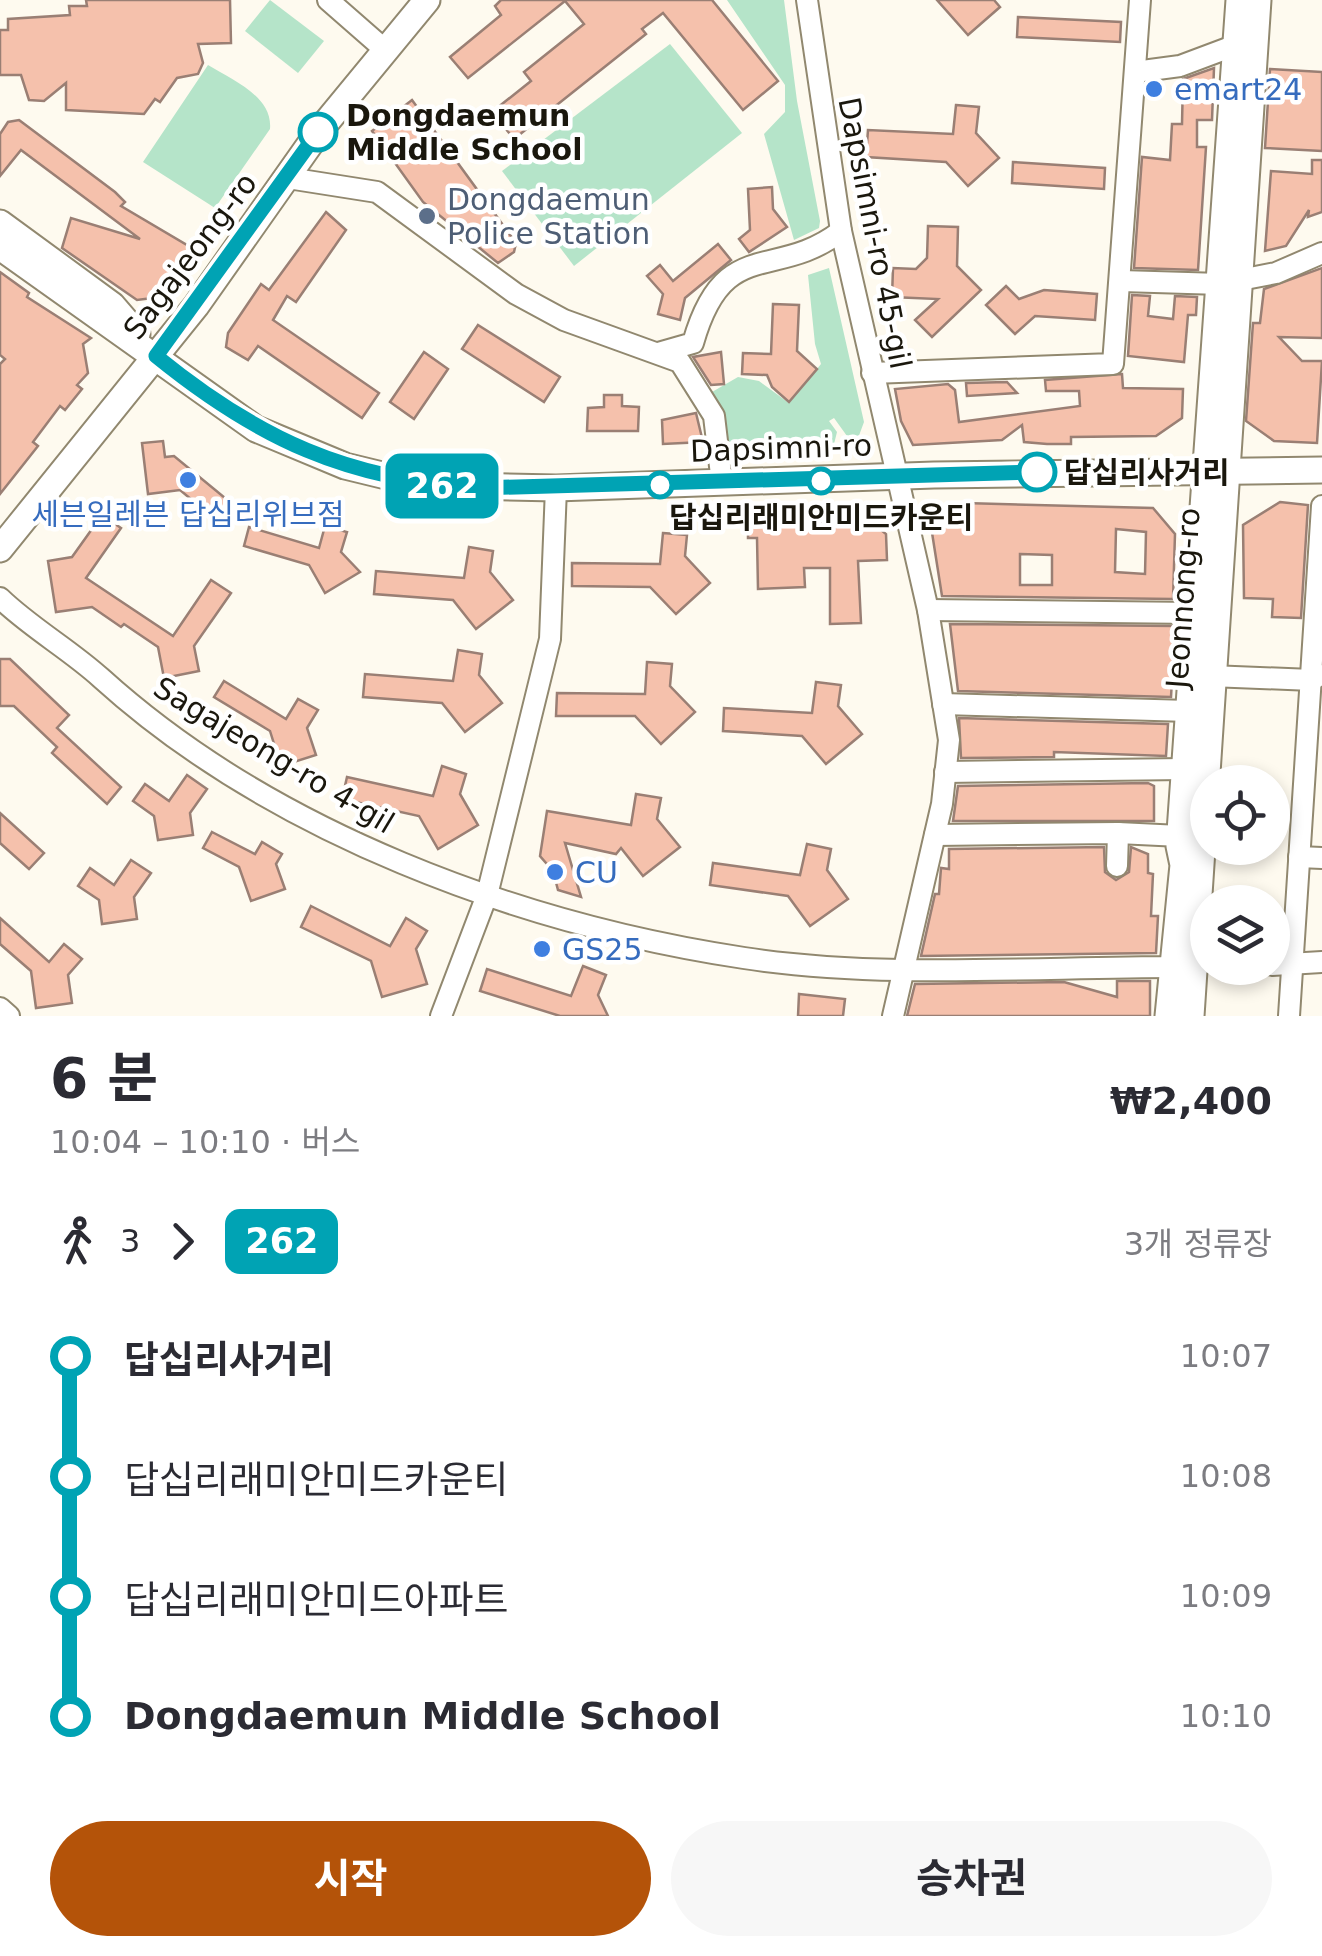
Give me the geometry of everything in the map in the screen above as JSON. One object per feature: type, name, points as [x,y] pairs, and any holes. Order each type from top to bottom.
[{"type":"main road","name":"Sagajeong-ro","points":[[0,549],[156,356],[384,48],[427,0]]},
{"type":"main road","name":"Jeonnong-ro","points":[[1230,282],[1239,0]]},
{"type":"main road","name":"Jeonnong-ro","points":[[1197,885],[1210,676],[1217,468],[1230,282],[1258,0]]},
{"type":"main road","name":"Dapsimni-ro","points":[[0,223],[112,305],[156,356]]},
{"type":"main road","name":"Dapsimni-ro","points":[[0,247],[243,421],[345,466],[423,485],[556,488],[1217,468],[1322,470]]},
{"type":"main road","name":"Jeonnong-ro","points":[[1190,942],[1180,836],[1196,613],[1217,468]]},
{"type":"main road","name":"Jeonnong-ro","points":[[1168,1016],[1190,968]]},
{"type":"main road","name":"Jeonnong-ro","points":[[1190,1016],[1191,985]]},
{"type":"street","points":[[328,0],[384,48]]},
{"type":"street","name":"Dapsimni-ro 45-gil","points":[[806,0],[841,231],[894,476],[928,610],[949,740],[934,835],[892,1016]]},
{"type":"street","points":[[872,373],[1114,364],[1140,0]]},
{"type":"street","points":[[1135,72],[1180,66],[1236,45]]},
{"type":"street","points":[[288,178],[377,192],[516,294],[564,320],[680,362],[714,416],[722,483]]},
{"type":"street","points":[[658,353],[693,344],[704,306],[719,285],[746,268],[828,241],[841,231]]},
{"type":"street","points":[[1121,282],[1230,282],[1276,273],[1322,253]]},
{"type":"street","points":[[441,1016],[487,895],[550,638],[556,488]]},
{"type":"street","points":[[1290,918],[1317,677],[1322,506]]},
{"type":"street","name":"Sagajeong-ro 4-gil","points":[[0,598],[115,693],[234,773],[375,854],[572,925],[747,959],[904,968],[1190,964]]},
{"type":"street","name":"Jeonnong-ro","points":[[928,610],[1196,613]]},
{"type":"street","points":[[1210,676],[1317,677]]},
{"type":"street","name":"Jeonnong-ro","points":[[943,704],[1189,711]]},
{"type":"street","points":[[946,772],[1186,770]]},
{"type":"street","points":[[1118,833],[1118,866]]},
{"type":"street","points":[[934,835],[1180,836]]},
{"type":"street","points":[[1299,857],[1322,858]]},
{"type":"street","points":[[1290,965],[1322,962]]},
{"type":"street","points":[[1285,985],[1289,1016]]},
{"type":"street","points":[[0,1008],[9,1016]]},
{"type":"green space","points":[[270,0],[324,41],[298,73],[245,31]]},
{"type":"green space","points":[[727,0],[784,0],[797,101],[820,221],[819,228],[794,240],[764,134],[785,112],[785,85]]},
{"type":"green space","points":[[670,44],[742,133],[574,266],[502,171]]},
{"type":"green space","points":[[208,65],[258,98],[269,117],[270,129],[215,208],[143,162]]},
{"type":"green space","points":[[829,268],[864,422],[857,441],[847,436],[834,418],[829,421],[837,432],[834,444],[730,446],[712,392],[738,377],[759,381],[789,403],[821,364],[815,344],[808,275]]},
{"type":"building","points":[[86,0],[230,0],[231,43],[198,44],[203,63],[198,74],[177,78],[160,102],[155,99],[144,114],[66,110],[66,83],[44,101],[29,100],[21,75],[0,75],[0,30],[8,30],[8,19],[70,15],[69,6],[87,6]]},
{"type":"building","points":[[501,0],[712,0],[778,81],[743,110],[663,13],[642,29],[646,34],[514,139],[492,112],[531,81],[524,72],[584,24],[565,1],[468,78],[450,57],[501,15],[495,6]]},
{"type":"building","points":[[937,0],[994,0],[1000,7],[968,35]]},
{"type":"building","points":[[1018,17],[1121,22],[1120,42],[1017,37]]},
{"type":"building","points":[[1214,68],[1212,120],[1197,120],[1197,147],[1206,147],[1198,270],[1134,268],[1142,157],[1170,160],[1172,124],[1182,124],[1183,79]]},
{"type":"building","points":[[1270,69],[1322,72],[1322,151],[1265,148]]},
{"type":"building","points":[[412,100],[516,243],[514,252],[498,263],[423,202],[372,131]]},
{"type":"building","points":[[956,105],[979,107],[976,133],[999,158],[968,186],[946,162],[866,157],[868,130],[953,134]]},
{"type":"building","points":[[19,120],[115,192],[125,202],[121,206],[202,254],[176,290],[168,296],[137,300],[62,248],[71,218],[140,239],[21,150],[0,176],[0,134],[8,122]]},
{"type":"building","points":[[1312,160],[1322,160],[1322,212],[1308,217],[1309,210],[1286,246],[1265,251],[1271,171],[1312,174]]},
{"type":"building","points":[[1013,162],[1105,168],[1104,189],[1012,183]]},
{"type":"building","points":[[772,187],[773,209],[787,227],[749,252],[739,239],[750,230],[748,189]]},
{"type":"building","points":[[326,212],[346,230],[296,302],[287,296],[273,320],[379,393],[362,418],[258,346],[248,360],[226,347],[228,333],[261,284],[269,290]]},
{"type":"building","points":[[928,226],[958,227],[957,266],[981,290],[932,337],[915,320],[938,299],[892,297],[893,268],[916,269],[927,258]]},
{"type":"building","points":[[718,244],[731,260],[685,298],[680,320],[658,314],[663,294],[647,276],[660,265],[673,281]]},
{"type":"building","points":[[1322,268],[1322,338],[1279,337],[1302,361],[1322,361],[1317,443],[1274,441],[1246,421],[1253,323],[1260,323],[1264,289]]},
{"type":"building","points":[[0,272],[29,293],[27,297],[91,338],[83,344],[88,373],[77,385],[82,389],[65,410],[60,406],[33,442],[38,446],[0,494],[0,364],[5,359],[0,355]]},
{"type":"building","points":[[1006,286],[1019,299],[1044,290],[1097,294],[1095,320],[1035,316],[1015,334],[986,305]]},
{"type":"building","points":[[1132,295],[1150,296],[1148,316],[1173,319],[1175,296],[1197,297],[1196,315],[1188,315],[1184,362],[1128,356]]},
{"type":"building","points":[[773,304],[799,305],[797,351],[817,369],[789,402],[772,387],[767,375],[742,374],[743,353],[771,354]]},
{"type":"building","points":[[478,325],[560,377],[544,402],[462,349]]},
{"type":"building","points":[[424,352],[448,369],[414,419],[390,402]]},
{"type":"building","points":[[721,352],[724,384],[711,385],[693,357]]},
{"type":"building","points":[[1122,374],[1123,388],[1183,389],[1182,418],[1156,436],[1071,437],[1071,444],[1047,444],[1024,442],[1022,425],[1002,440],[913,445],[901,421],[895,389],[948,384],[955,390],[959,422],[1080,406],[1079,391],[1046,391],[1045,380]]},
{"type":"building","points":[[1007,382],[1017,393],[967,396],[966,383]]},
{"type":"building","points":[[604,395],[622,395],[622,406],[639,407],[638,431],[587,431],[588,408],[604,407]]},
{"type":"building","points":[[696,413],[703,442],[663,444],[662,420]]},
{"type":"building","points":[[163,441],[165,457],[174,456],[242,512],[227,529],[180,490],[148,494],[142,443]]},
{"type":"building","points":[[1280,502],[1308,505],[1301,618],[1272,617],[1273,599],[1244,598],[1243,525]]},
{"type":"building","points":[[947,505],[1153,508],[1175,534],[1173,599],[942,596],[930,520],[947,520]],"holes":[[[1116,529],[1146,532],[1145,574],[1115,572]],[[1020,554],[1052,555],[1052,585],[1020,585]]]},
{"type":"building","points":[[102,515],[121,528],[86,578],[173,636],[211,580],[231,593],[194,646],[199,671],[164,678],[158,647],[124,624],[121,627],[92,607],[56,612],[48,561],[72,557]]},
{"type":"building","points":[[869,520],[886,534],[887,560],[858,561],[861,623],[830,624],[830,568],[804,568],[805,587],[758,589],[757,538],[748,538],[748,522],[772,526]]},
{"type":"building","points":[[325,526],[347,532],[341,552],[360,572],[325,593],[309,565],[244,546],[249,527],[319,548]]},
{"type":"building","points":[[663,533],[687,535],[685,556],[710,583],[676,614],[650,587],[572,586],[572,563],[660,564]]},
{"type":"building","points":[[469,547],[493,551],[490,572],[513,600],[476,629],[453,600],[374,594],[376,571],[464,578]]},
{"type":"building","points":[[950,624],[1175,626],[1171,697],[958,691]]},
{"type":"building","points":[[458,650],[482,654],[479,675],[502,703],[465,732],[442,703],[363,697],[365,674],[453,681]]},
{"type":"building","points":[[0,659],[10,659],[69,715],[57,728],[121,787],[107,804],[52,753],[57,747],[14,706],[0,706]]},
{"type":"building","points":[[647,662],[672,664],[670,686],[695,712],[661,744],[635,716],[556,716],[557,693],[645,694]]},
{"type":"building","points":[[224,681],[286,719],[298,699],[318,710],[307,728],[316,755],[281,766],[270,731],[214,697]]},
{"type":"building","points":[[816,682],[841,685],[838,706],[862,734],[826,764],[802,736],[723,731],[724,708],[812,713]]},
{"type":"building","points":[[959,718],[1168,724],[1166,756],[1054,752],[1054,757],[961,758]]},
{"type":"building","points":[[442,766],[466,774],[460,794],[478,825],[438,849],[419,816],[342,799],[347,777],[433,796]]},
{"type":"building","points":[[187,775],[207,789],[190,813],[193,835],[158,840],[154,816],[133,801],[145,784],[169,801]]},
{"type":"building","points":[[958,786],[1154,786],[1154,821],[953,821]]},
{"type":"building","points":[[636,794],[661,798],[657,819],[680,847],[643,876],[621,848],[616,854],[565,843],[581,897],[558,890],[553,871],[540,856],[547,811],[631,825]]},
{"type":"building","points":[[0,813],[44,853],[29,869],[0,843]]},
{"type":"building","points":[[212,832],[255,854],[262,842],[282,854],[276,864],[285,889],[251,901],[239,867],[203,848]]},
{"type":"building","points":[[807,844],[831,849],[827,870],[848,899],[810,926],[788,896],[710,885],[713,863],[800,875]]},
{"type":"building","points":[[1104,847],[1105,872],[1116,880],[1129,872],[1131,847],[1148,854],[1148,873],[1153,874],[1151,916],[1158,916],[1156,953],[921,956],[935,894],[939,894],[941,868],[949,869],[949,849]]},
{"type":"building","points":[[131,860],[151,873],[134,897],[137,919],[102,924],[99,900],[78,886],[90,868],[114,885]]},
{"type":"building","points":[[311,906],[390,946],[406,918],[427,931],[416,949],[427,984],[382,997],[371,961],[301,927]]},
{"type":"building","points":[[0,918],[49,962],[64,944],[82,959],[68,975],[72,1003],[36,1008],[31,971],[0,944]]},
{"type":"building","points":[[583,966],[606,975],[598,995],[608,1016],[560,1016],[480,991],[487,969],[571,996]]},
{"type":"building","points":[[1117,981],[1150,981],[1150,1016],[907,1016],[915,984],[1064,982],[1117,997]]},
{"type":"building","points":[[799,994],[845,999],[843,1016],[798,1016]]},
{"type":"bus line","name":"262","points":[[318,132],[196,306],[156,356],[202,394],[256,429],[324,459],[423,485],[584,487],[1037,472]]},
{"type":"place","name":"emart24","points":[[1154,89]]},
{"type":"place","name":"Dongdaemun Middle School","points":[[318,132]]},
{"type":"place","name":"Dongdaemun Police Station","points":[[427,216]]},
{"type":"place","name":"답십리사거리","points":[[1037,472]]},
{"type":"place","name":"세븐일레븐 답십리위브점","points":[[188,480]]},
{"type":"place","name":"답십리래미안미드카운티","points":[[821,481]]},
{"type":"place","name":"CU","points":[[555,872]]},
{"type":"place","name":"GS25","points":[[542,949]]}]
